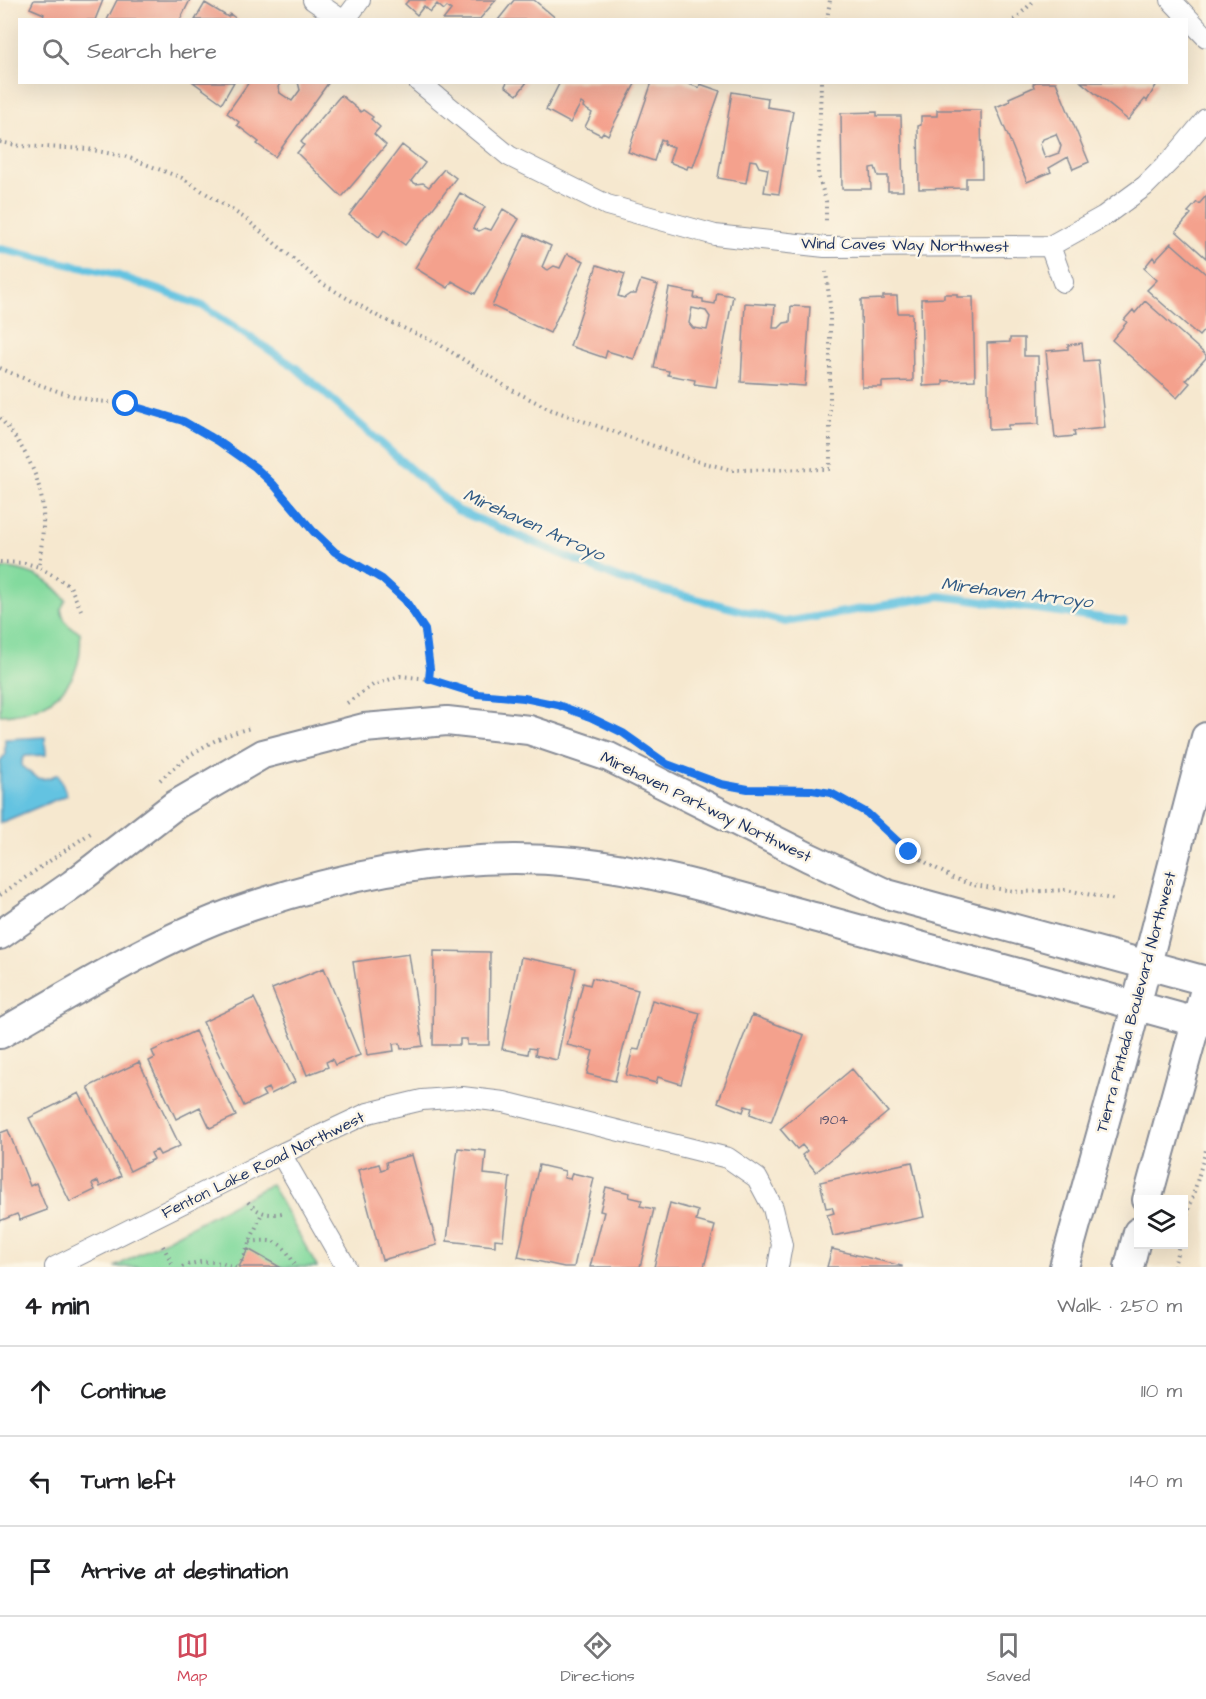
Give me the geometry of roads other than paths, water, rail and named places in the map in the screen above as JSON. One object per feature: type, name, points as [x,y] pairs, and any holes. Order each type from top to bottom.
[{"type":"street","points":[[313,0],[341,18]]},
{"type":"street","points":[[346,18],[360,0]]},
{"type":"street","points":[[1171,0],[1206,37]]},
{"type":"street","name":"Wind Caves Way Northwest","points":[[421,84],[509,156],[607,205],[715,235],[825,247],[1050,246],[1104,216],[1145,186],[1175,156],[1206,119]]},
{"type":"street","points":[[1050,246],[1063,282]]},
{"type":"street","name":"Mirehaven Parkway Northwest","points":[[0,935],[73,884],[175,805],[263,754],[364,728],[447,721],[529,729],[609,757],[887,894],[1146,965],[1206,984]]},
{"type":"street","name":"Tierra Pintada Boulevard Northwest","points":[[1064,1267],[1122,1060],[1206,737]]},
{"type":"street","points":[[0,1034],[181,934],[250,906],[338,880],[414,866],[497,860],[573,862],[650,874],[1201,1023]]},
{"type":"street","points":[[1149,1195],[1201,1023],[1206,984]]},
{"type":"street","name":"Fenton Lake Road Northwest","points":[[55,1267],[368,1113],[422,1100],[462,1097],[504,1102],[728,1158],[757,1178],[773,1208],[782,1245],[778,1267]]},
{"type":"street","points":[[281,1154],[346,1267]]},
{"type":"street","points":[[1129,1267],[1134,1248]]},
{"type":"water","points":[[45,737],[46,755],[25,756],[22,766],[31,774],[42,779],[58,774],[67,795],[0,823],[0,761],[5,755],[5,739]]},
{"type":"waterway","name":"Mirehaven Arroyo","points":[[0,249],[117,275],[203,306],[295,367],[457,510],[620,579],[785,622],[940,596],[1124,621]]}]
